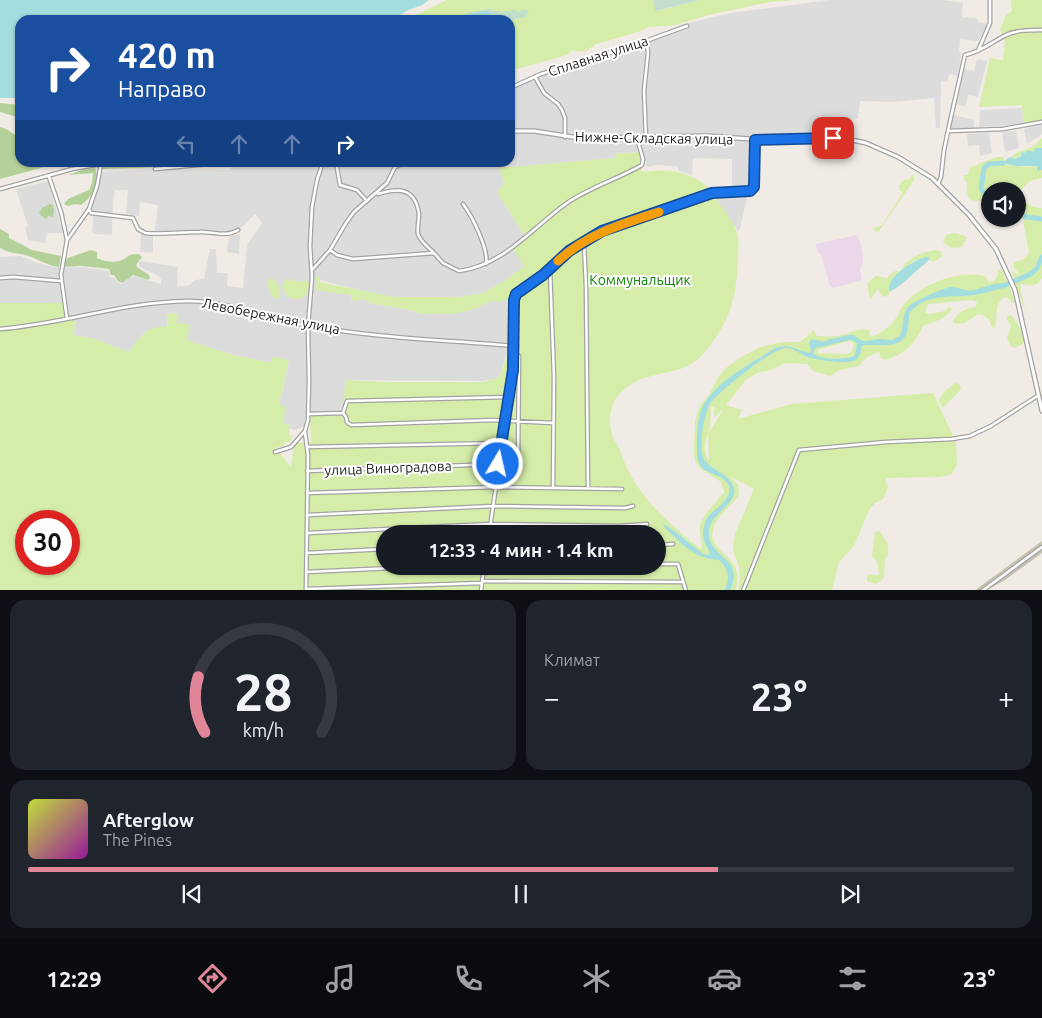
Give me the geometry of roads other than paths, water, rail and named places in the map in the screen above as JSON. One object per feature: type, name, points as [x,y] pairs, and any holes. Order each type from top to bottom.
[{"type":"street","points":[[978,51],[990,23],[990,0]]},
{"type":"street","name":"Сплавная улица","points":[[515,86],[534,76],[643,42],[687,26]]},
{"type":"street","points":[[938,184],[966,55],[978,51],[1007,34],[1020,31],[1042,30]]},
{"type":"street","points":[[643,42],[647,44],[648,53],[644,91],[646,138]]},
{"type":"street","points":[[534,76],[544,93],[558,104],[562,110],[565,118],[565,137]]},
{"type":"street","points":[[948,131],[1003,129],[1042,122]]},
{"type":"street","name":"Нижне-Складская улица","points":[[515,131],[534,131],[565,137],[646,138],[709,136],[755,140],[854,140],[898,157],[928,174],[984,234],[996,250],[1015,290],[1042,411]]},
{"type":"street","points":[[374,196],[392,190],[404,191],[410,195],[418,208],[419,236],[443,263],[459,271],[486,264],[504,254],[577,197],[642,165],[643,159],[637,138]]},
{"type":"street","points":[[490,524],[513,370],[514,298],[516,294],[550,269],[578,244],[602,231],[705,195],[717,192],[750,191],[754,187],[755,140]]},
{"type":"street","points":[[0,189],[84,167]]},
{"type":"street","points":[[67,240],[89,209],[97,186],[100,167]]},
{"type":"street","points":[[155,169],[170,167]]},
{"type":"street","points":[[321,167],[312,207],[310,246],[312,269],[308,326],[308,414],[305,431],[308,448],[306,590],[482,582],[683,582]]},
{"type":"street","points":[[337,167],[340,185],[357,190],[366,201]]},
{"type":"street","points":[[312,269],[330,250],[346,223],[366,201],[387,183],[396,167]]},
{"type":"street","points":[[48,176],[61,212],[67,240],[61,281],[67,319]]},
{"type":"street","points":[[462,204],[472,216],[487,257],[486,264]]},
{"type":"street","points":[[89,209],[91,213],[133,218],[138,229],[145,233],[202,232],[223,234],[238,230]]},
{"type":"street","points":[[584,242],[588,487]]},
{"type":"street","points":[[330,250],[337,255],[352,259],[434,253]]},
{"type":"street","points":[[550,269],[554,377],[553,488]]},
{"type":"street","points":[[0,278],[14,277],[61,281]]},
{"type":"street","name":"Левобережная улица","points":[[0,329],[25,327],[142,305],[194,302],[226,304],[308,326],[351,332],[514,346]]},
{"type":"street","points":[[518,461],[519,356]]},
{"type":"street","points":[[743,590],[799,450],[886,442],[952,439],[970,436],[986,429],[1038,395]]},
{"type":"street","points":[[343,413],[347,401],[509,397]]},
{"type":"street","points":[[343,413],[346,416],[347,422],[351,425],[454,420],[506,420],[553,423]]},
{"type":"street","points":[[308,414],[343,413]]},
{"type":"street","points":[[275,452],[291,447],[305,431]]},
{"type":"street","points":[[308,448],[501,442]]},
{"type":"street","name":"улица Виноградова","points":[[308,471],[498,464]]},
{"type":"street","points":[[307,493],[496,487],[622,489]]},
{"type":"street","points":[[308,515],[493,506],[618,508],[633,506]]},
{"type":"street","points":[[308,534],[490,524],[620,526],[648,524]]},
{"type":"street","points":[[666,544],[673,544]]},
{"type":"street","points":[[982,590],[1042,547]]},
{"type":"street","points":[[307,553],[376,549]]},
{"type":"street","points":[[666,564],[678,564],[686,590]]},
{"type":"street","points":[[306,572],[376,569]]},
{"type":"street","points":[[481,590],[483,575]]},
{"type":"water","points":[[0,0],[429,0],[400,15],[15,15],[15,98],[0,98]]},
{"type":"water","points":[[487,11],[491,14],[490,15],[468,15]]},
{"type":"water","points":[[1036,148],[1042,148],[1042,170],[1037,171],[1037,166],[1016,166],[1003,163],[1008,158],[1012,157],[1014,159],[1021,156],[1022,152],[1030,150],[1033,152]]},
{"type":"water","points":[[926,257],[930,258],[927,262],[899,286],[891,291],[889,290],[889,285],[896,275],[908,265]]},
{"type":"water","points":[[1009,283],[1009,286],[984,293],[934,298],[917,305],[910,312],[907,332],[904,338],[895,344],[864,345],[856,360],[832,362],[807,357],[789,348],[779,350],[748,370],[712,401],[704,420],[702,454],[707,463],[729,479],[734,488],[734,494],[728,504],[713,520],[709,532],[710,541],[714,548],[730,564],[733,571],[734,579],[730,590],[724,590],[728,582],[728,574],[719,560],[695,554],[666,529],[666,526],[703,554],[710,554],[703,538],[704,525],[707,518],[725,501],[728,496],[729,487],[724,479],[706,471],[700,465],[697,452],[698,423],[701,411],[708,399],[715,390],[734,374],[775,348],[788,347],[809,353],[811,351],[809,342],[812,339],[834,342],[815,348],[813,353],[817,356],[831,359],[852,357],[855,355],[859,342],[879,339],[892,340],[900,336],[904,315],[908,307],[916,301],[951,287],[971,290],[994,284]]},
{"type":"waterway","points":[[982,182],[984,168],[989,164],[1003,163]]},
{"type":"waterway","points":[[1026,217],[1042,219]]},
{"type":"waterway","points":[[1003,286],[1031,274],[1037,268],[1042,257]]},
{"type":"waterway","points":[[829,342],[852,337],[861,343]]},
{"type":"park label","name":"Коммунальщик","points":[[640,280]]}]
